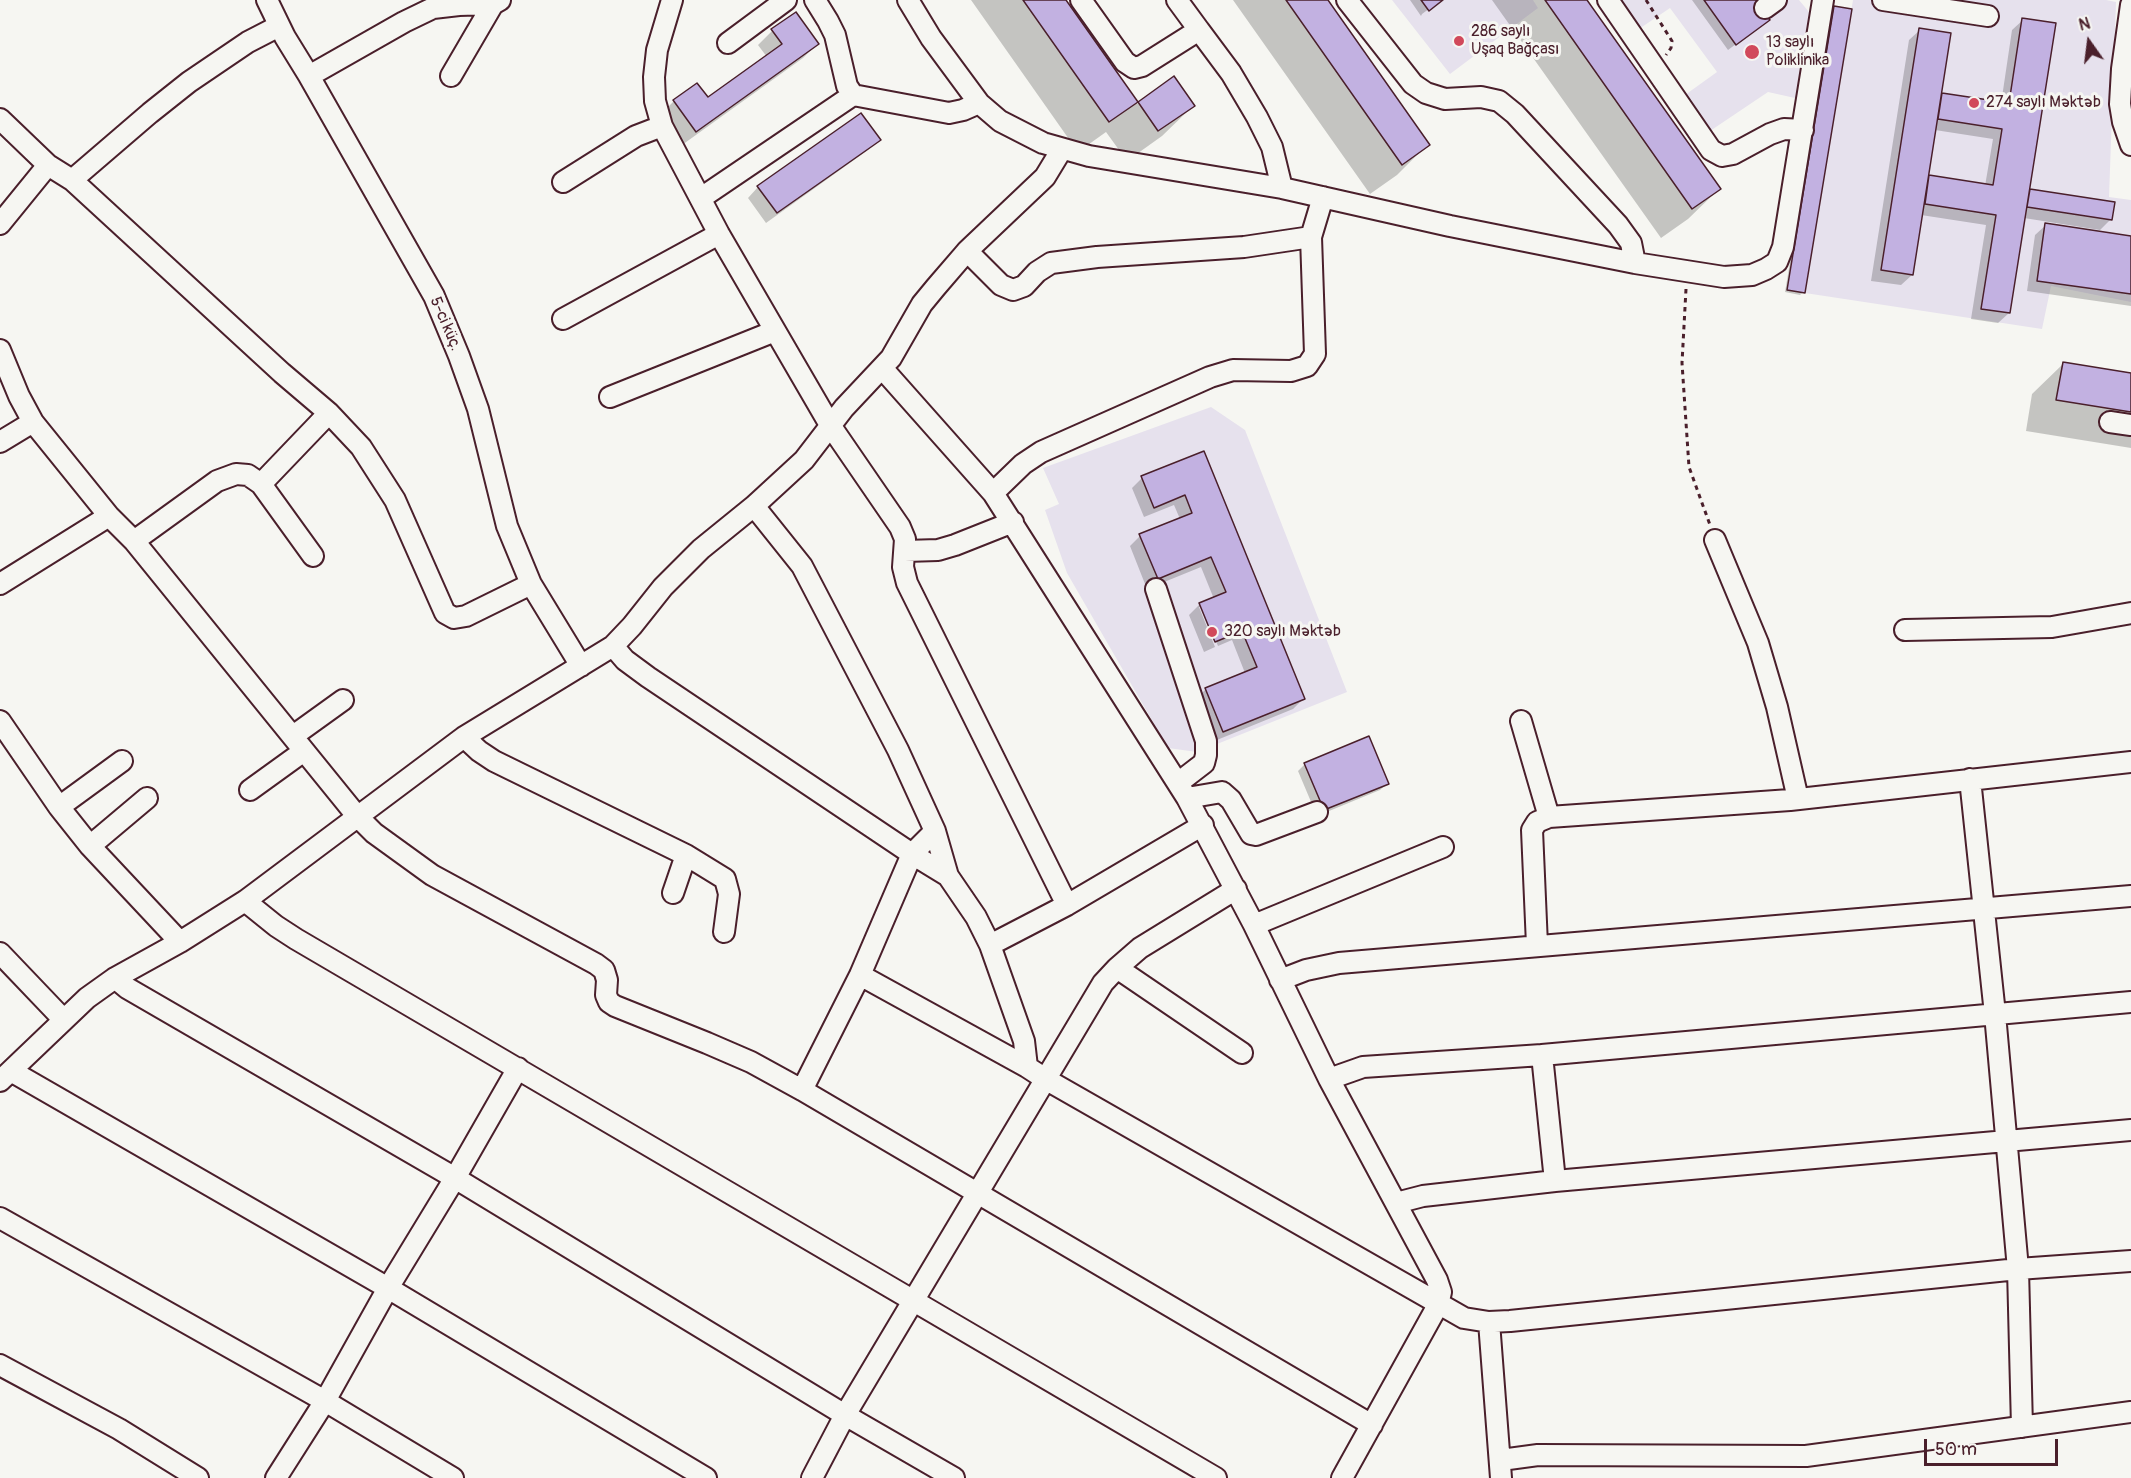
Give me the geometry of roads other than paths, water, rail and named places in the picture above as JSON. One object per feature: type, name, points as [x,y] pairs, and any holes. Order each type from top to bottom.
[{"type":"street","name":"5-ci küç.","points":[[267,0],[279,26],[434,296],[478,410],[507,526],[531,584],[581,666]]},
{"type":"street","points":[[672,0],[657,50],[654,76],[655,101],[662,126],[719,234],[830,424],[900,527],[905,539],[903,567],[907,583],[1068,905]]},
{"type":"street","points":[[728,43],[786,0]]},
{"type":"street","points":[[815,0],[834,35],[845,79],[853,95]]},
{"type":"street","points":[[908,0],[931,38],[979,103],[1000,121],[1022,134],[1062,149],[1136,165],[1282,188],[1450,226],[1635,263],[1724,277],[1752,275],[1777,262],[1783,247],[1823,0]]},
{"type":"street","points":[[1081,0],[1125,62],[1134,68],[1142,66],[1198,30]]},
{"type":"street","points":[[1177,0],[1231,73],[1257,117],[1272,147],[1282,188]]},
{"type":"street","points":[[1347,0],[1413,84],[1426,93],[1445,99],[1481,97],[1499,102],[1515,114],[1618,225],[1631,243],[1635,263]]},
{"type":"street","points":[[1608,0],[1711,150],[1722,156],[1733,154],[1784,129],[1803,129]]},
{"type":"street","points":[[1884,0],[1988,16]]},
{"type":"street","points":[[452,75],[494,1]]},
{"type":"street","points":[[309,76],[433,8],[494,1]]},
{"type":"street","points":[[2131,4],[2127,57],[2120,104],[2131,145]]},
{"type":"street","points":[[72,180],[189,82],[248,42],[279,26]]},
{"type":"street","points":[[700,198],[853,95],[949,113],[979,103]]},
{"type":"street","points":[[0,119],[48,165],[72,180],[282,373],[329,413],[361,447],[395,500],[445,613],[454,618],[466,616],[531,584]]},
{"type":"street","points":[[563,182],[636,136],[662,126]]},
{"type":"street","points":[[706,1478],[388,1288],[5,1076],[63,1018],[87,998],[116,978],[180,942],[245,901],[464,736],[613,646],[663,586],[701,549],[754,506],[804,460],[830,424],[891,358],[922,304],[968,250],[1045,177],[1062,149]]},
{"type":"street","points":[[0,224],[48,165]]},
{"type":"street","points":[[993,493],[1023,464],[1041,452],[1210,377],[1233,370],[1291,371],[1307,366],[1315,354],[1311,237],[1323,197]]},
{"type":"street","points":[[564,319],[719,234]]},
{"type":"street","points":[[968,250],[1001,285],[1013,290],[1024,286],[1037,272],[1051,263],[1096,257],[1244,247],[1311,237]]},
{"type":"street","points":[[610,397],[775,331]]},
{"type":"street","points":[[0,350],[19,396],[33,422],[109,516],[134,541],[357,816],[374,833],[432,875],[596,964],[604,970],[607,980],[606,995],[609,1002],[615,1006],[718,1048],[802,1090],[1372,1425]]},
{"type":"street","points":[[882,368],[993,493],[1183,790],[1236,889],[1329,1079],[1437,1280],[1441,1292],[1438,1305],[1342,1478]]},
{"type":"street","points":[[261,484],[329,413]]},
{"type":"street","points":[[0,442],[33,422]]},
{"type":"street","points":[[2110,422],[2131,425]]},
{"type":"street","points":[[134,541],[217,481],[236,474],[248,475],[261,484],[313,556]]},
{"type":"street","points":[[754,506],[802,566],[898,750],[935,831],[948,876],[976,917],[990,945],[1024,1041],[1028,1067]]},
{"type":"street","points":[[0,584],[109,516]]},
{"type":"street","points":[[905,551],[938,550],[1013,522]]},
{"type":"street","points":[[1715,540],[1758,644],[1777,707],[1798,799]]},
{"type":"street","points":[[1156,589],[1206,741],[1204,763],[1183,790]]},
{"type":"street","points":[[1905,630],[2052,627],[2131,613]]},
{"type":"street","points":[[613,646],[625,660],[648,677],[948,876]]},
{"type":"street","points":[[250,790],[343,700]]},
{"type":"street","points":[[0,721],[58,807],[90,846],[180,942]]},
{"type":"street","points":[[1521,722],[1549,817]]},
{"type":"street","points":[[464,736],[479,751],[495,760],[686,855],[725,879],[729,894],[724,932]]},
{"type":"street","points":[[58,807],[122,761]]},
{"type":"street","points":[[1537,945],[1532,830],[1537,822],[1549,817],[1798,799],[2131,762]]},
{"type":"street","points":[[1970,779],[1995,1014],[2018,1269],[2022,1427]]},
{"type":"street","points":[[1183,790],[1222,792],[1231,800],[1251,834],[1256,835],[1317,812]]},
{"type":"street","points":[[90,846],[147,798]]},
{"type":"street","points":[[990,945],[1068,905],[1203,825]]},
{"type":"street","points":[[802,1090],[860,975],[912,854],[935,831]]},
{"type":"street","points":[[1254,925],[1443,847]]},
{"type":"street","points":[[673,893],[686,855]]},
{"type":"street","points":[[812,1478],[845,1415],[1103,983],[1140,948],[1236,889]]},
{"type":"street","points":[[1280,980],[1306,970],[1339,963],[2131,896]]},
{"type":"street","points":[[245,901],[296,939],[1216,1478]]},
{"type":"street","points":[[0,953],[63,1018]]},
{"type":"street","points":[[1117,968],[1242,1053]]},
{"type":"street","points":[[860,975],[1028,1067],[1464,1318],[1489,1322],[2018,1269],[2131,1261]]},
{"type":"street","points":[[116,978],[128,988],[455,1178],[845,1415],[954,1478]]},
{"type":"street","points":[[1329,1079],[1363,1067],[1542,1055],[2131,1002]]},
{"type":"street","points":[[1542,1055],[1555,1181]]},
{"type":"street","points":[[276,1478],[325,1401],[388,1288],[518,1068]]},
{"type":"street","points":[[1396,1203],[1423,1196],[1555,1181],[2131,1130]]},
{"type":"street","points":[[0,1218],[325,1401],[453,1478]]},
{"type":"street","points":[[1489,1322],[1501,1469],[1538,1455],[1806,1456],[2131,1412]]},
{"type":"street","points":[[0,1365],[119,1429],[198,1478]]},
{"type":"place","name":"286 saylı Uşaq Bağçası","points":[[1459,41]]},
{"type":"place","name":"13 saylı Poliklinika","points":[[1752,52]]},
{"type":"place","name":"274 saylı Məktəb","points":[[1974,103]]},
{"type":"place","name":"320 saylı Məktəb","points":[[1212,632]]}]
